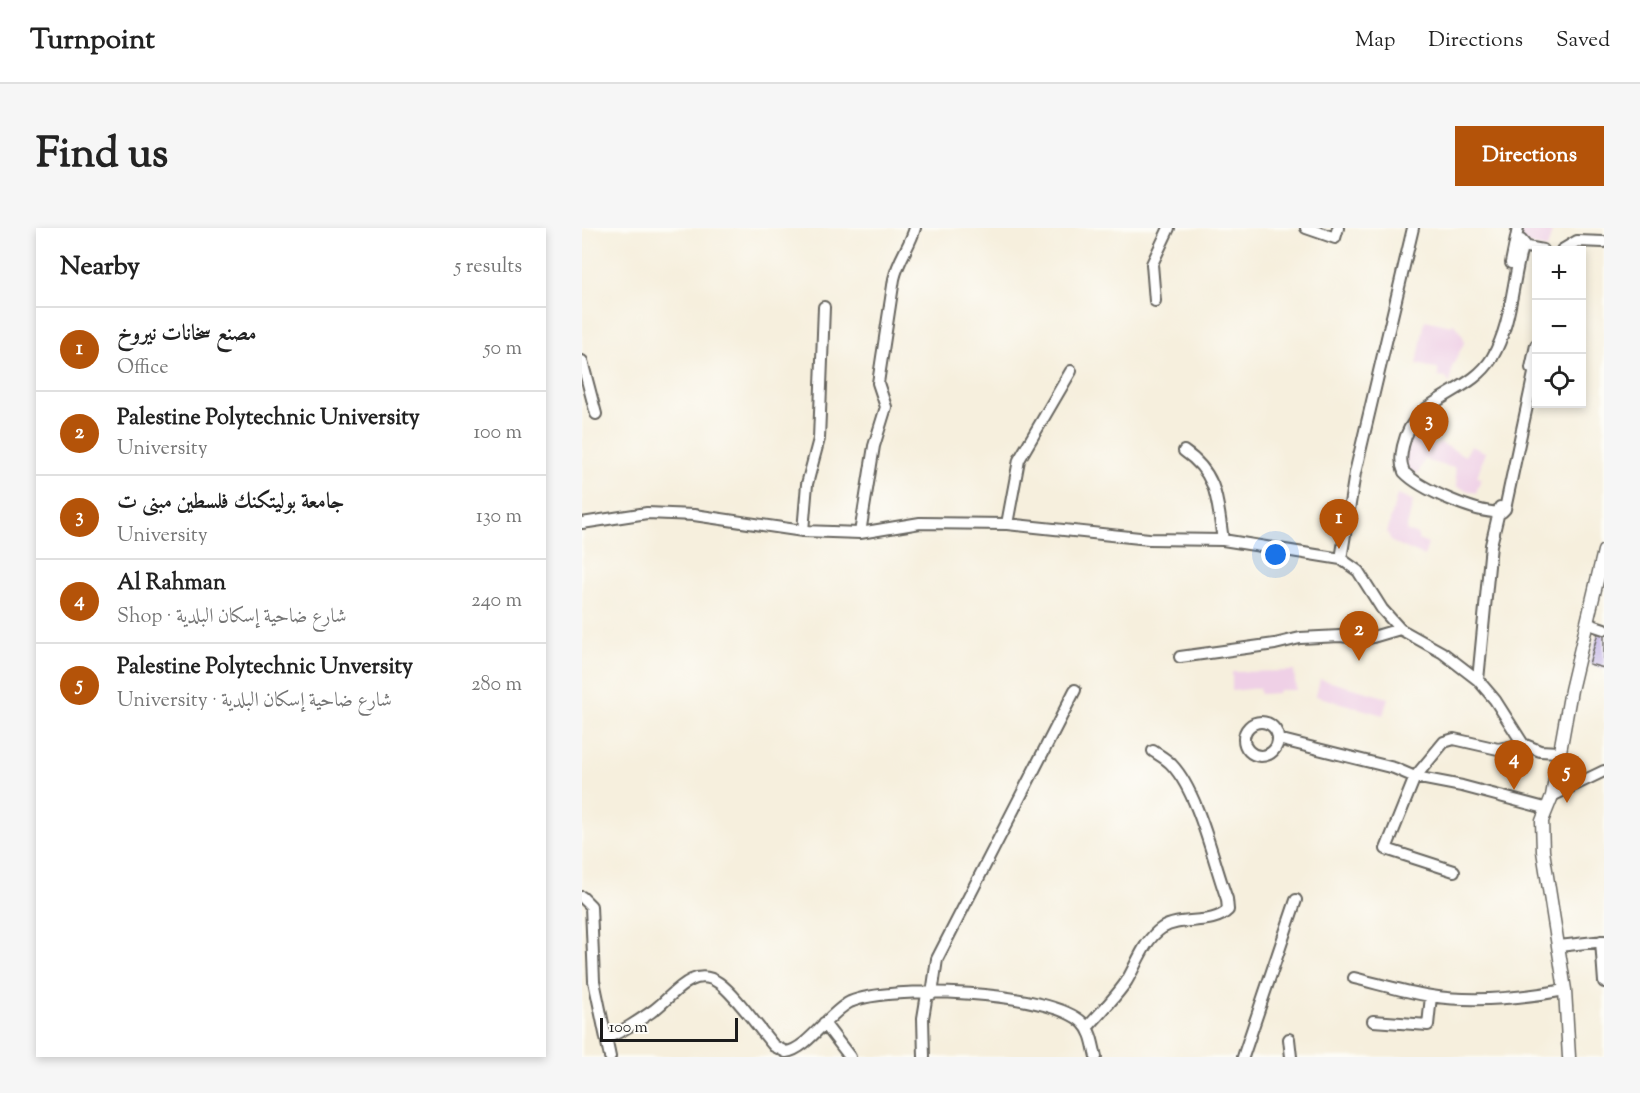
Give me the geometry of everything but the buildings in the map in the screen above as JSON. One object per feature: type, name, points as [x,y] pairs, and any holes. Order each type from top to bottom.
[{"type":"main road","points":[[1569,1057],[1565,990],[1543,851],[1542,821],[1545,808],[1552,796],[1558,752],[1604,551]]},
{"type":"street","points":[[860,533],[874,446],[886,407],[878,382],[894,279],[898,264],[912,241],[915,228]]},
{"type":"street","points":[[1155,301],[1152,264],[1169,228]]},
{"type":"street","points":[[1306,228],[1335,238],[1338,228]]},
{"type":"street","points":[[1341,559],[1355,473],[1413,228]]},
{"type":"street","points":[[1518,228],[1523,243],[1506,320],[1490,360],[1480,372],[1419,415],[1407,432],[1400,458],[1404,472],[1419,484],[1463,503],[1499,513],[1505,509],[1532,384]]},
{"type":"street","points":[[1503,307],[1518,228]]},
{"type":"street","points":[[1569,246],[1577,241],[1604,242]]},
{"type":"street","points":[[1523,243],[1532,246]]},
{"type":"street","points":[[803,531],[807,484],[819,439],[824,307]]},
{"type":"street","points":[[1478,680],[1491,545],[1534,354]]},
{"type":"street","points":[[582,361],[596,414]]},
{"type":"street","points":[[1008,524],[1019,460],[1071,371]]},
{"type":"street","points":[[1184,451],[1200,462],[1209,474],[1215,490],[1223,540]]},
{"type":"street","points":[[582,523],[647,513],[694,515],[803,531],[860,533],[920,523],[1008,524],[1149,539],[1223,540],[1341,559],[1358,571],[1382,609],[1400,629],[1443,653],[1478,680],[1496,700],[1522,744]]},
{"type":"street","points":[[1589,624],[1604,629]]},
{"type":"street","points":[[1180,657],[1275,644],[1300,638],[1340,636],[1366,639],[1400,629]]},
{"type":"street","points":[[924,1057],[923,1018],[937,959],[1075,690]]},
{"type":"street","points":[[1278,739],[1394,768],[1415,777],[1462,786],[1545,808]]},
{"type":"street","points":[[1454,871],[1386,849],[1415,777],[1444,742],[1454,739],[1498,749],[1522,744],[1540,751],[1558,752]]},
{"type":"street","points":[[1087,1028],[1125,983],[1147,943],[1162,928],[1182,921],[1222,916],[1228,910],[1227,899],[1199,817],[1185,784],[1172,764],[1153,751]]},
{"type":"street","points":[[1552,796],[1604,771]]},
{"type":"street","points":[[582,897],[591,906],[594,981],[610,1057]]},
{"type":"street","points":[[1243,1057],[1296,900]]},
{"type":"street","points":[[1559,946],[1602,941],[1604,982]]},
{"type":"street","points":[[606,1038],[623,1031],[656,1008],[684,983],[703,978],[721,984],[779,1050],[786,1052],[797,1048],[850,1002],[888,994],[980,994],[1009,998],[1065,1013],[1078,1019],[1087,1028],[1096,1057]]},
{"type":"street","points":[[1354,978],[1431,996],[1522,998],[1565,990]]},
{"type":"street","points":[[1373,1022],[1428,1025],[1431,996]]},
{"type":"street","points":[[824,1023],[850,1057]]},
{"type":"street","points":[[1289,1039],[1291,1057]]},
{"type":"shaded area","points":[[1514,228],[1553,228],[1548,246],[1535,246],[1510,240]]},
{"type":"shaded area","points":[[1425,320],[1451,326],[1453,323],[1463,336],[1464,343],[1452,367],[1450,384],[1446,378],[1438,377],[1438,369],[1417,364]]},
{"type":"shaded area","points":[[1412,434],[1437,445],[1439,442],[1465,456],[1471,446],[1485,452],[1477,477],[1481,478],[1476,493],[1457,487],[1455,468],[1427,461],[1425,458],[1418,474],[1403,470],[1405,448]]},
{"type":"shaded area","points":[[1397,495],[1413,501],[1406,531],[1418,535],[1418,540],[1428,544],[1424,556],[1392,542],[1387,532]]},
{"type":"shaded area","points":[[1294,671],[1296,690],[1279,690],[1278,693],[1260,694],[1259,688],[1232,691],[1232,672]]},
{"type":"shaded area","points":[[1320,679],[1388,698],[1383,715],[1316,696]]},
{"type":"place","name":"جامعة بوليتكنك فلسطين مبنى ت","points":[[1429,452]]},
{"type":"place","name":"مصنع سخانات نيروخ","points":[[1339,549]]},
{"type":"place","name":"Palestine Polytechnic University","points":[[1359,661]]},
{"type":"place","name":"Al Rahman","points":[[1514,790]]},
{"type":"place","name":"Palestine Polytechnic Unversity","points":[[1567,803]]}]
